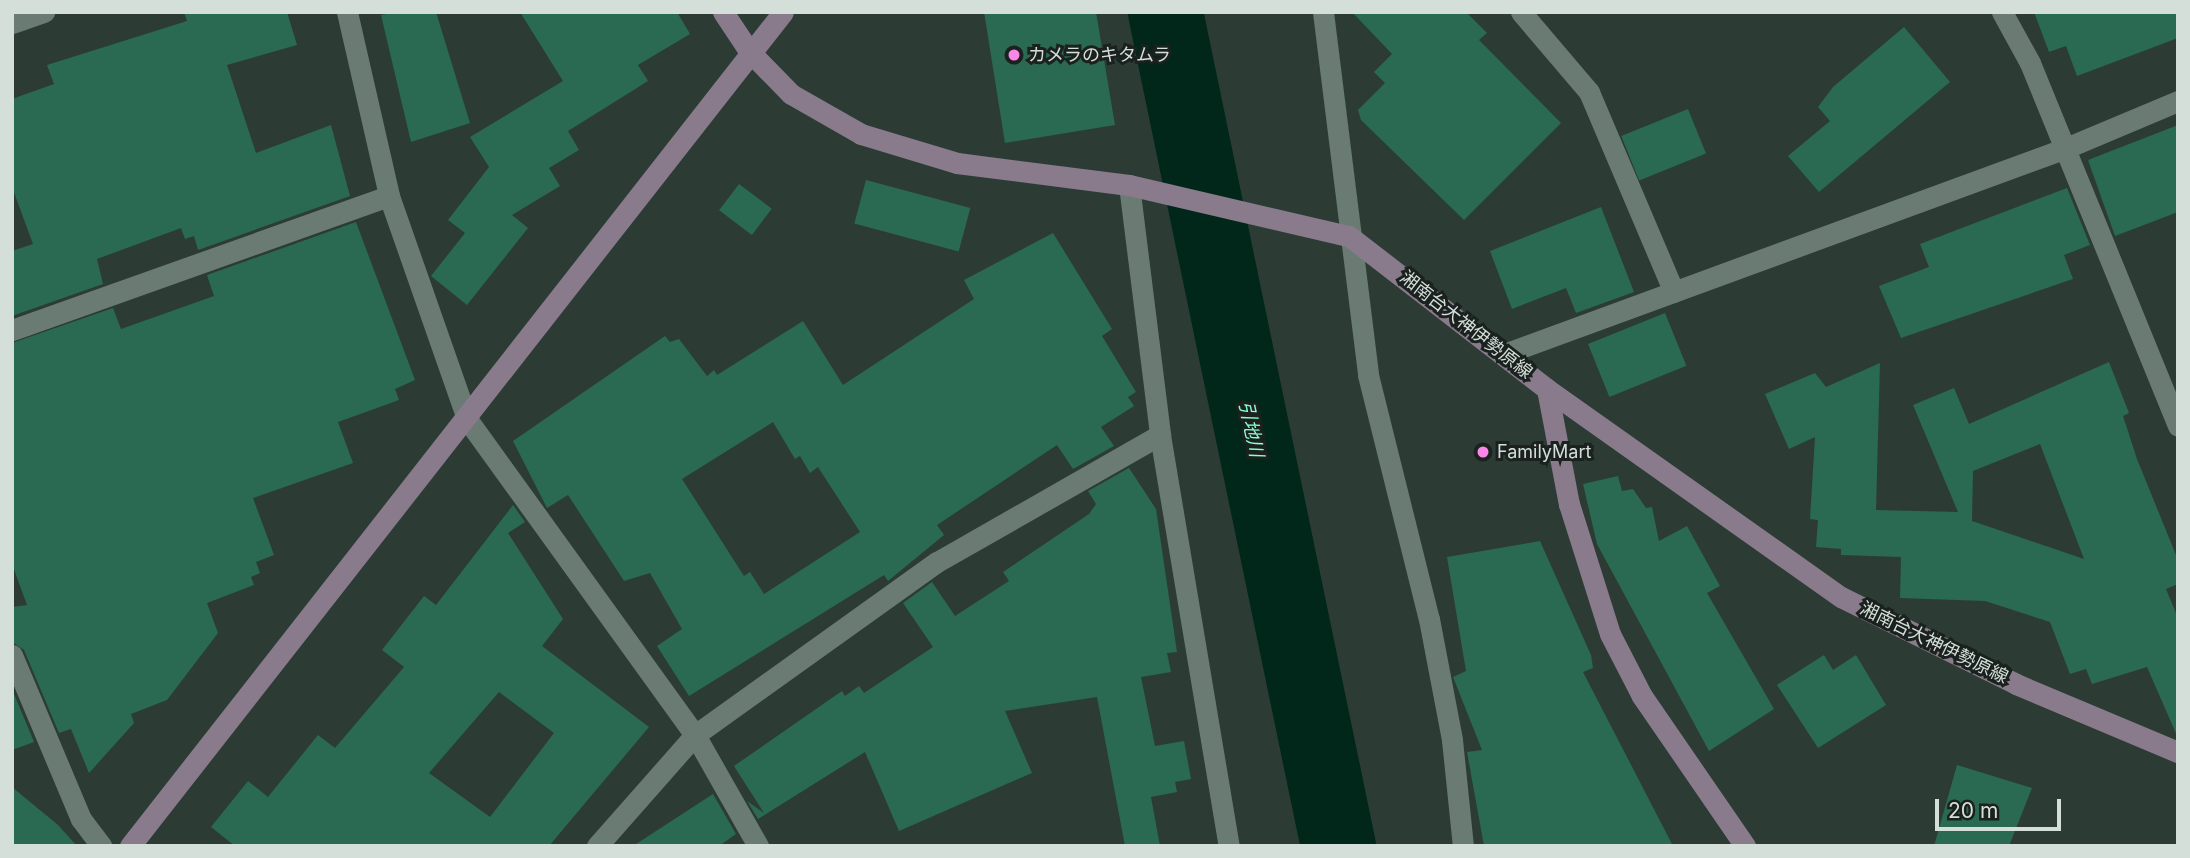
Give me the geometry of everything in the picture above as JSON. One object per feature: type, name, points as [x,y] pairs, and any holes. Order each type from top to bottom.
[{"type":"main road","name":"湘南台大神伊勢原線","points":[[723,12],[749,51],[791,94],[861,134],[957,163],[1137,187],[1316,226],[1349,236],[1547,389],[1841,597],[2016,684],[2178,752]]},
{"type":"main road","points":[[130,846],[467,419],[749,51],[783,12]]},
{"type":"main road","points":[[1547,389],[1569,504],[1609,634],[1642,696],[1745,846]]},
{"type":"street","points":[[12,23],[44,12]]},
{"type":"street","points":[[347,12],[388,196],[467,419],[695,736],[758,846]]},
{"type":"street","points":[[1323,12],[1368,375],[1452,740],[1463,846]]},
{"type":"street","points":[[1521,12],[1590,92],[1674,292]]},
{"type":"street","points":[[2002,12],[2066,148],[2178,426]]},
{"type":"street","points":[[1504,354],[2066,148],[2178,101]]},
{"type":"street","points":[[1137,187],[1160,435],[1229,846]]},
{"type":"street","points":[[12,330],[388,196]]},
{"type":"street","points":[[597,846],[695,736],[937,562],[1160,435]]},
{"type":"street","points":[[12,655],[82,819],[101,846]]},
{"type":"building","points":[[184,12],[287,12],[297,45],[227,65],[256,153],[331,125],[350,196],[198,250],[194,236],[185,239],[181,228],[97,259],[103,284],[12,316],[12,251],[33,244],[12,187],[12,99],[54,84],[47,65],[187,21]]},
{"type":"building","points":[[436,12],[470,123],[411,142],[381,15]]},
{"type":"building","points":[[520,12],[677,12],[690,34],[638,65],[648,81],[568,131],[579,150],[549,168],[560,186],[512,215],[528,228],[467,305],[431,276],[465,233],[448,220],[489,167],[470,137],[563,81]]},
{"type":"building","points":[[984,12],[1096,12],[1115,125],[1005,143]]},
{"type":"building","points":[[1352,12],[1466,12],[1487,33],[1479,40],[1561,123],[1464,220],[1361,120],[1358,110],[1385,83],[1374,72],[1392,54]]},
{"type":"building","points":[[2034,12],[2178,12],[2178,38],[2077,76],[2066,46],[2049,52]]},
{"type":"building","points":[[1904,27],[1950,82],[1819,192],[1788,156],[1830,121],[1818,107],[1833,87]]},
{"type":"building","points":[[1688,109],[1706,154],[1639,180],[1621,136]]},
{"type":"building","points":[[2178,125],[2178,212],[2115,236],[2088,160]]},
{"type":"building","points":[[866,180],[970,208],[959,251],[854,223]]},
{"type":"building","points":[[739,184],[772,209],[752,235],[719,210]]},
{"type":"building","points":[[2067,188],[2090,245],[2064,255],[2073,279],[1901,338],[1879,286],[1929,267],[1920,244]]},
{"type":"building","points":[[1601,207],[1634,292],[1576,313],[1566,288],[1512,309],[1490,251]]},
{"type":"building","points":[[356,222],[415,380],[395,389],[399,400],[338,422],[353,463],[253,498],[274,555],[256,562],[260,573],[251,577],[254,585],[207,603],[218,633],[167,700],[131,714],[134,723],[89,773],[71,729],[59,733],[24,650],[12,642],[12,607],[27,605],[12,564],[12,343],[113,308],[121,329],[214,296],[207,275]]},
{"type":"building","points":[[1053,233],[1112,329],[1102,336],[1136,392],[1128,397],[1134,406],[1101,427],[1114,446],[1073,469],[1057,445],[937,525],[944,535],[888,581],[884,575],[689,696],[657,646],[682,629],[650,573],[624,581],[568,495],[547,508],[513,441],[665,336],[670,342],[679,339],[707,376],[714,370],[717,375],[803,321],[843,385],[974,299],[964,280]],"holes":[[[773,422],[795,459],[800,456],[810,473],[818,467],[860,532],[764,594],[750,572],[744,576],[682,479]]]},
{"type":"building","points":[[1665,313],[1686,366],[1609,397],[1588,344]]},
{"type":"building","points":[[2109,362],[2129,413],[2123,416],[2137,459],[2178,560],[2178,584],[2166,589],[2178,618],[2178,738],[2147,667],[2092,684],[2086,669],[2070,674],[2050,622],[1985,601],[1900,598],[1901,557],[1841,555],[1841,549],[1816,547],[1818,520],[1810,519],[1815,437],[1789,449],[1765,394],[1815,373],[1826,387],[1880,363],[1876,510],[1958,512],[1913,405],[1954,388],[1969,424]],"holes":[[[2040,444],[2084,559],[1972,521],[1973,471]]]},
{"type":"building","points":[[1129,468],[1156,509],[1177,652],[1167,653],[1171,672],[1141,677],[1155,746],[1184,741],[1191,779],[1175,782],[1177,792],[1151,797],[1160,846],[1125,846],[1097,697],[1005,711],[1032,773],[899,831],[865,752],[758,819],[747,801],[764,813],[734,766],[842,691],[845,696],[859,686],[864,693],[933,647],[903,603],[932,582],[955,616],[1009,581],[1003,572],[1089,514],[1096,504],[1088,491]]},
{"type":"building","points":[[1618,476],[1622,491],[1633,489],[1646,508],[1652,507],[1659,541],[1687,526],[1720,586],[1707,593],[1774,709],[1709,751],[1597,544],[1583,484]]},
{"type":"building","points":[[513,505],[525,522],[508,533],[563,619],[542,646],[649,727],[549,846],[235,846],[211,827],[248,781],[268,797],[318,735],[335,748],[404,667],[382,650],[424,596],[436,605]],"holes":[[[499,692],[554,733],[490,817],[429,773]]]},
{"type":"building","points":[[1540,541],[1591,655],[1593,668],[1583,672],[1673,846],[1484,846],[1467,752],[1482,750],[1453,677],[1466,671],[1447,557]]},
{"type":"building","points":[[1824,655],[1833,670],[1856,655],[1886,705],[1818,748],[1777,685]]},
{"type":"building","points":[[12,689],[34,742],[12,750]]},
{"type":"building","points":[[1957,765],[2032,788],[2009,846],[1934,846]]},
{"type":"building","points":[[12,787],[58,825],[77,846],[12,846]]},
{"type":"building","points":[[713,794],[736,834],[719,846],[633,846]]},
{"type":"waterway","name":"引地川","points":[[1165,12],[1338,846]]},
{"type":"place","name":"カメラのキタムラ","points":[[1014,55]]},
{"type":"place","name":"FamilyMart","points":[[1483,452]]}]
